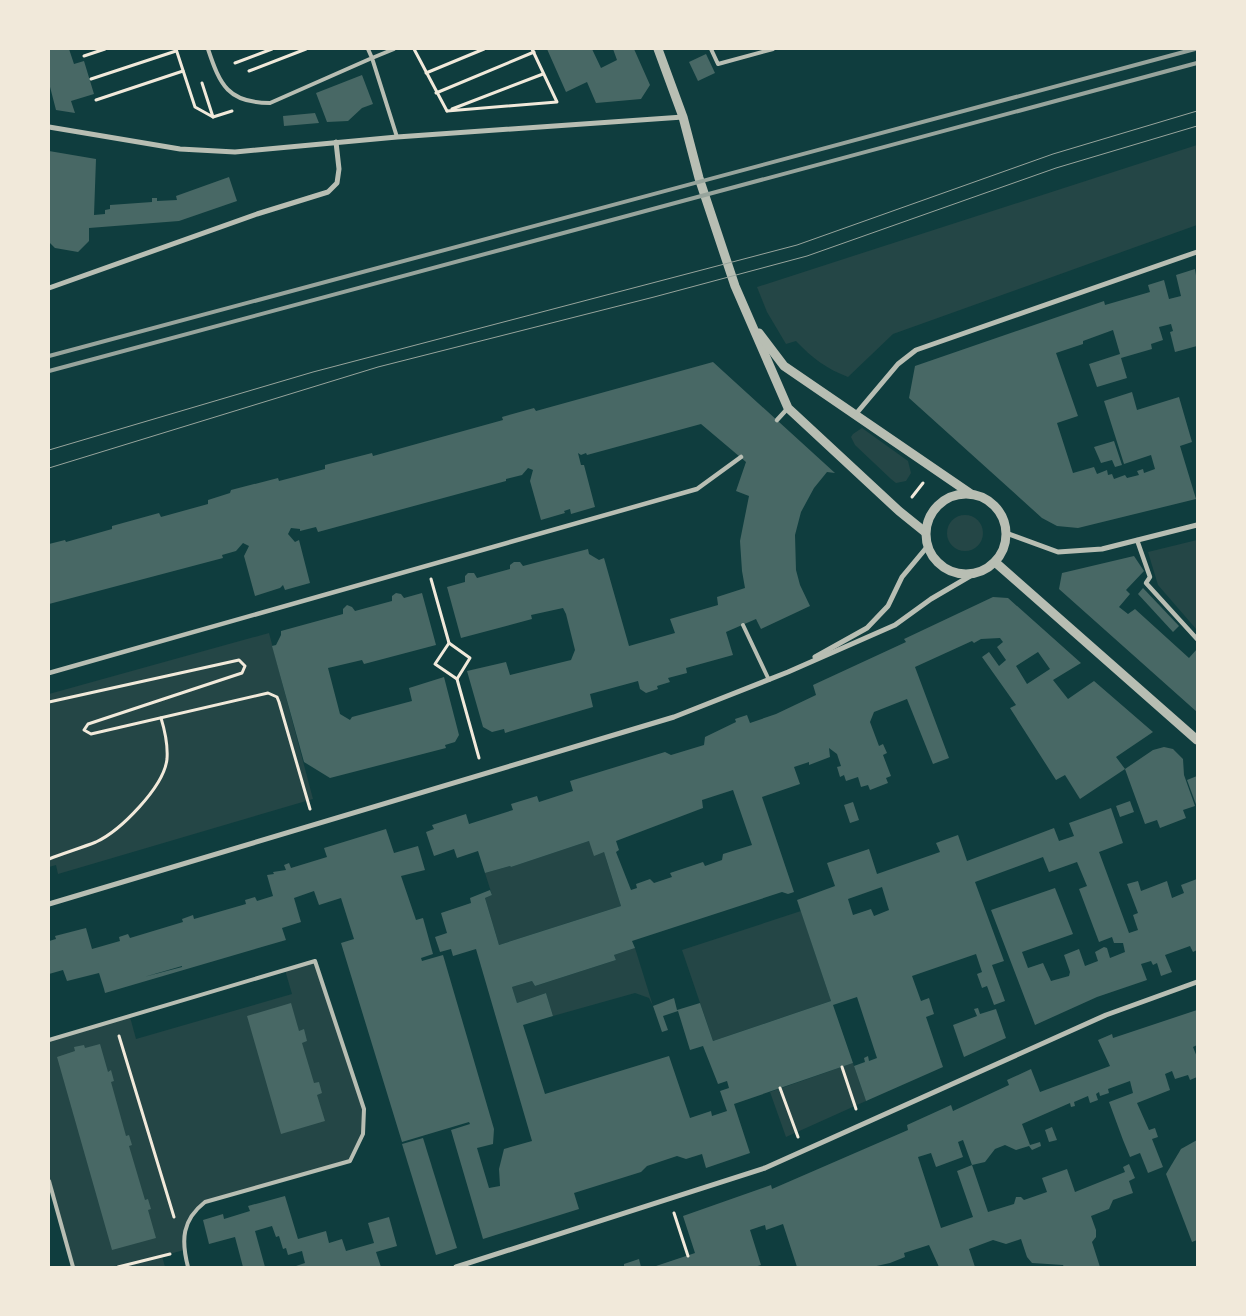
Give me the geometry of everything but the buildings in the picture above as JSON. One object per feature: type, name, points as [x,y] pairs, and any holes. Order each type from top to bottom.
[{"type":"street","points":[[658,49],[683,116],[702,189],[751,323],[788,408],[899,511],[925,532]]},
{"type":"street","points":[[49,126],[189,150],[235,152],[397,137],[683,116]]},
{"type":"street","points":[[49,288],[257,214],[328,192],[337,183],[339,169],[336,142]]},
{"type":"street","points":[[855,415],[898,364],[916,350],[1197,252]]},
{"type":"street","points":[[49,904],[316,822],[674,717],[769,680],[895,625],[931,599],[995,562],[1001,553],[1006,532],[1004,522],[991,503],[970,494],[784,366],[751,323]]},
{"type":"street","points":[[777,420],[788,408]]},
{"type":"street","points":[[49,673],[697,489],[741,457]]},
{"type":"street","points":[[970,494],[958,495],[945,500],[935,508],[928,519],[925,532],[927,547],[932,557],[949,572],[972,575]]},
{"type":"street","points":[[1006,532],[1058,552],[1102,549],[1197,525]]},
{"type":"street","points":[[1138,540],[1150,577],[1146,583],[1197,639]]},
{"type":"street","points":[[788,672],[866,628],[888,606],[902,577],[927,547]]},
{"type":"street","points":[[995,562],[1197,740]]},
{"type":"street","points":[[456,1267],[765,1168],[1106,1014],[1197,982]]},
{"type":"lane","points":[[208,49],[216,74],[233,96],[246,101],[270,103],[394,49]]},
{"type":"lane","points":[[368,49],[397,137]]},
{"type":"lane","points":[[711,49],[718,64],[774,49]]},
{"type":"lane","points":[[743,625],[769,680]]},
{"type":"lane","points":[[49,1040],[315,961],[364,1109],[363,1134],[350,1161],[205,1202],[193,1211],[186,1226],[184,1250],[188,1267]]},
{"type":"lane","points":[[49,1181],[73,1267]]},
{"type":"path","points":[[84,56],[105,49]]},
{"type":"path","points":[[235,64],[272,49]]},
{"type":"path","points":[[250,70],[306,49]]},
{"type":"path","points":[[414,49],[436,93],[447,110]]},
{"type":"path","points":[[426,74],[484,49]]},
{"type":"path","points":[[90,79],[176,50],[195,107],[213,117],[228,114],[246,101]]},
{"type":"path","points":[[436,93],[533,51],[558,102],[447,110]]},
{"type":"path","points":[[96,100],[183,71]]},
{"type":"path","points":[[447,110],[543,74]]},
{"type":"path","points":[[909,500],[919,490],[927,476]]},
{"type":"path","points":[[434,590],[449,643],[470,658],[457,679]]},
{"type":"path","points":[[449,643],[435,664],[457,679],[483,773]]},
{"type":"path","points":[[49,702],[239,660],[246,666],[242,673],[88,724],[84,730],[90,734],[268,693],[273,694],[279,702],[308,805],[316,822]]},
{"type":"path","points":[[49,859],[97,841],[113,831],[157,784],[167,756],[166,735],[161,718]]},
{"type":"path","points":[[115,1021],[184,1250],[118,1267]]},
{"type":"path","points":[[842,1067],[855,1106]]},
{"type":"path","points":[[780,1088],[796,1133]]},
{"type":"path","points":[[669,1198],[688,1256]]},
{"type":"shaded area","points":[[1197,145],[1197,225],[893,334],[848,377],[820,362],[796,341],[786,344],[767,312],[757,287]]},
{"type":"shaded area","points":[[862,428],[908,461],[911,473],[906,481],[896,483],[855,445],[851,437]]},
{"type":"shaded area","points":[[965,515],[972,516],[978,520],[982,526],[982,540],[978,546],[972,550],[965,551],[958,550],[952,546],[948,540],[947,533],[948,526],[952,520],[958,516]]},
{"type":"shaded area","points":[[1197,540],[1197,630],[1158,585],[1148,552]]},
{"type":"shaded area","points":[[269,633],[313,799],[58,874],[56,865],[49,867],[49,694]]},
{"type":"shaded area","points":[[589,841],[604,852],[621,906],[499,945],[485,898],[492,895],[485,873],[511,867]]},
{"type":"shaded area","points":[[801,911],[831,1001],[713,1041],[682,950]]},
{"type":"shaded area","points":[[635,948],[653,1006],[649,998],[635,993],[553,1016],[546,993],[517,1003],[512,987],[532,981],[535,986],[616,960],[614,955]]},
{"type":"shaded area","points":[[315,961],[364,1109],[363,1134],[350,1161],[205,1202],[186,1226],[184,1250],[162,1256],[165,1267],[73,1267],[49,1181],[49,1040],[130,1017],[136,1039],[292,994],[285,970]]},
{"type":"shaded area","points":[[853,1063],[866,1101],[786,1137],[770,1092]]},
{"type":"tram line","points":[[49,450],[313,372],[797,245],[1053,154],[1197,111]]},
{"type":"tram line","points":[[49,468],[378,367],[807,256],[1056,168],[1197,126]]},
{"type":"railway","points":[[49,356],[1195,49]]},
{"type":"railway","points":[[49,371],[1197,63]]}]
